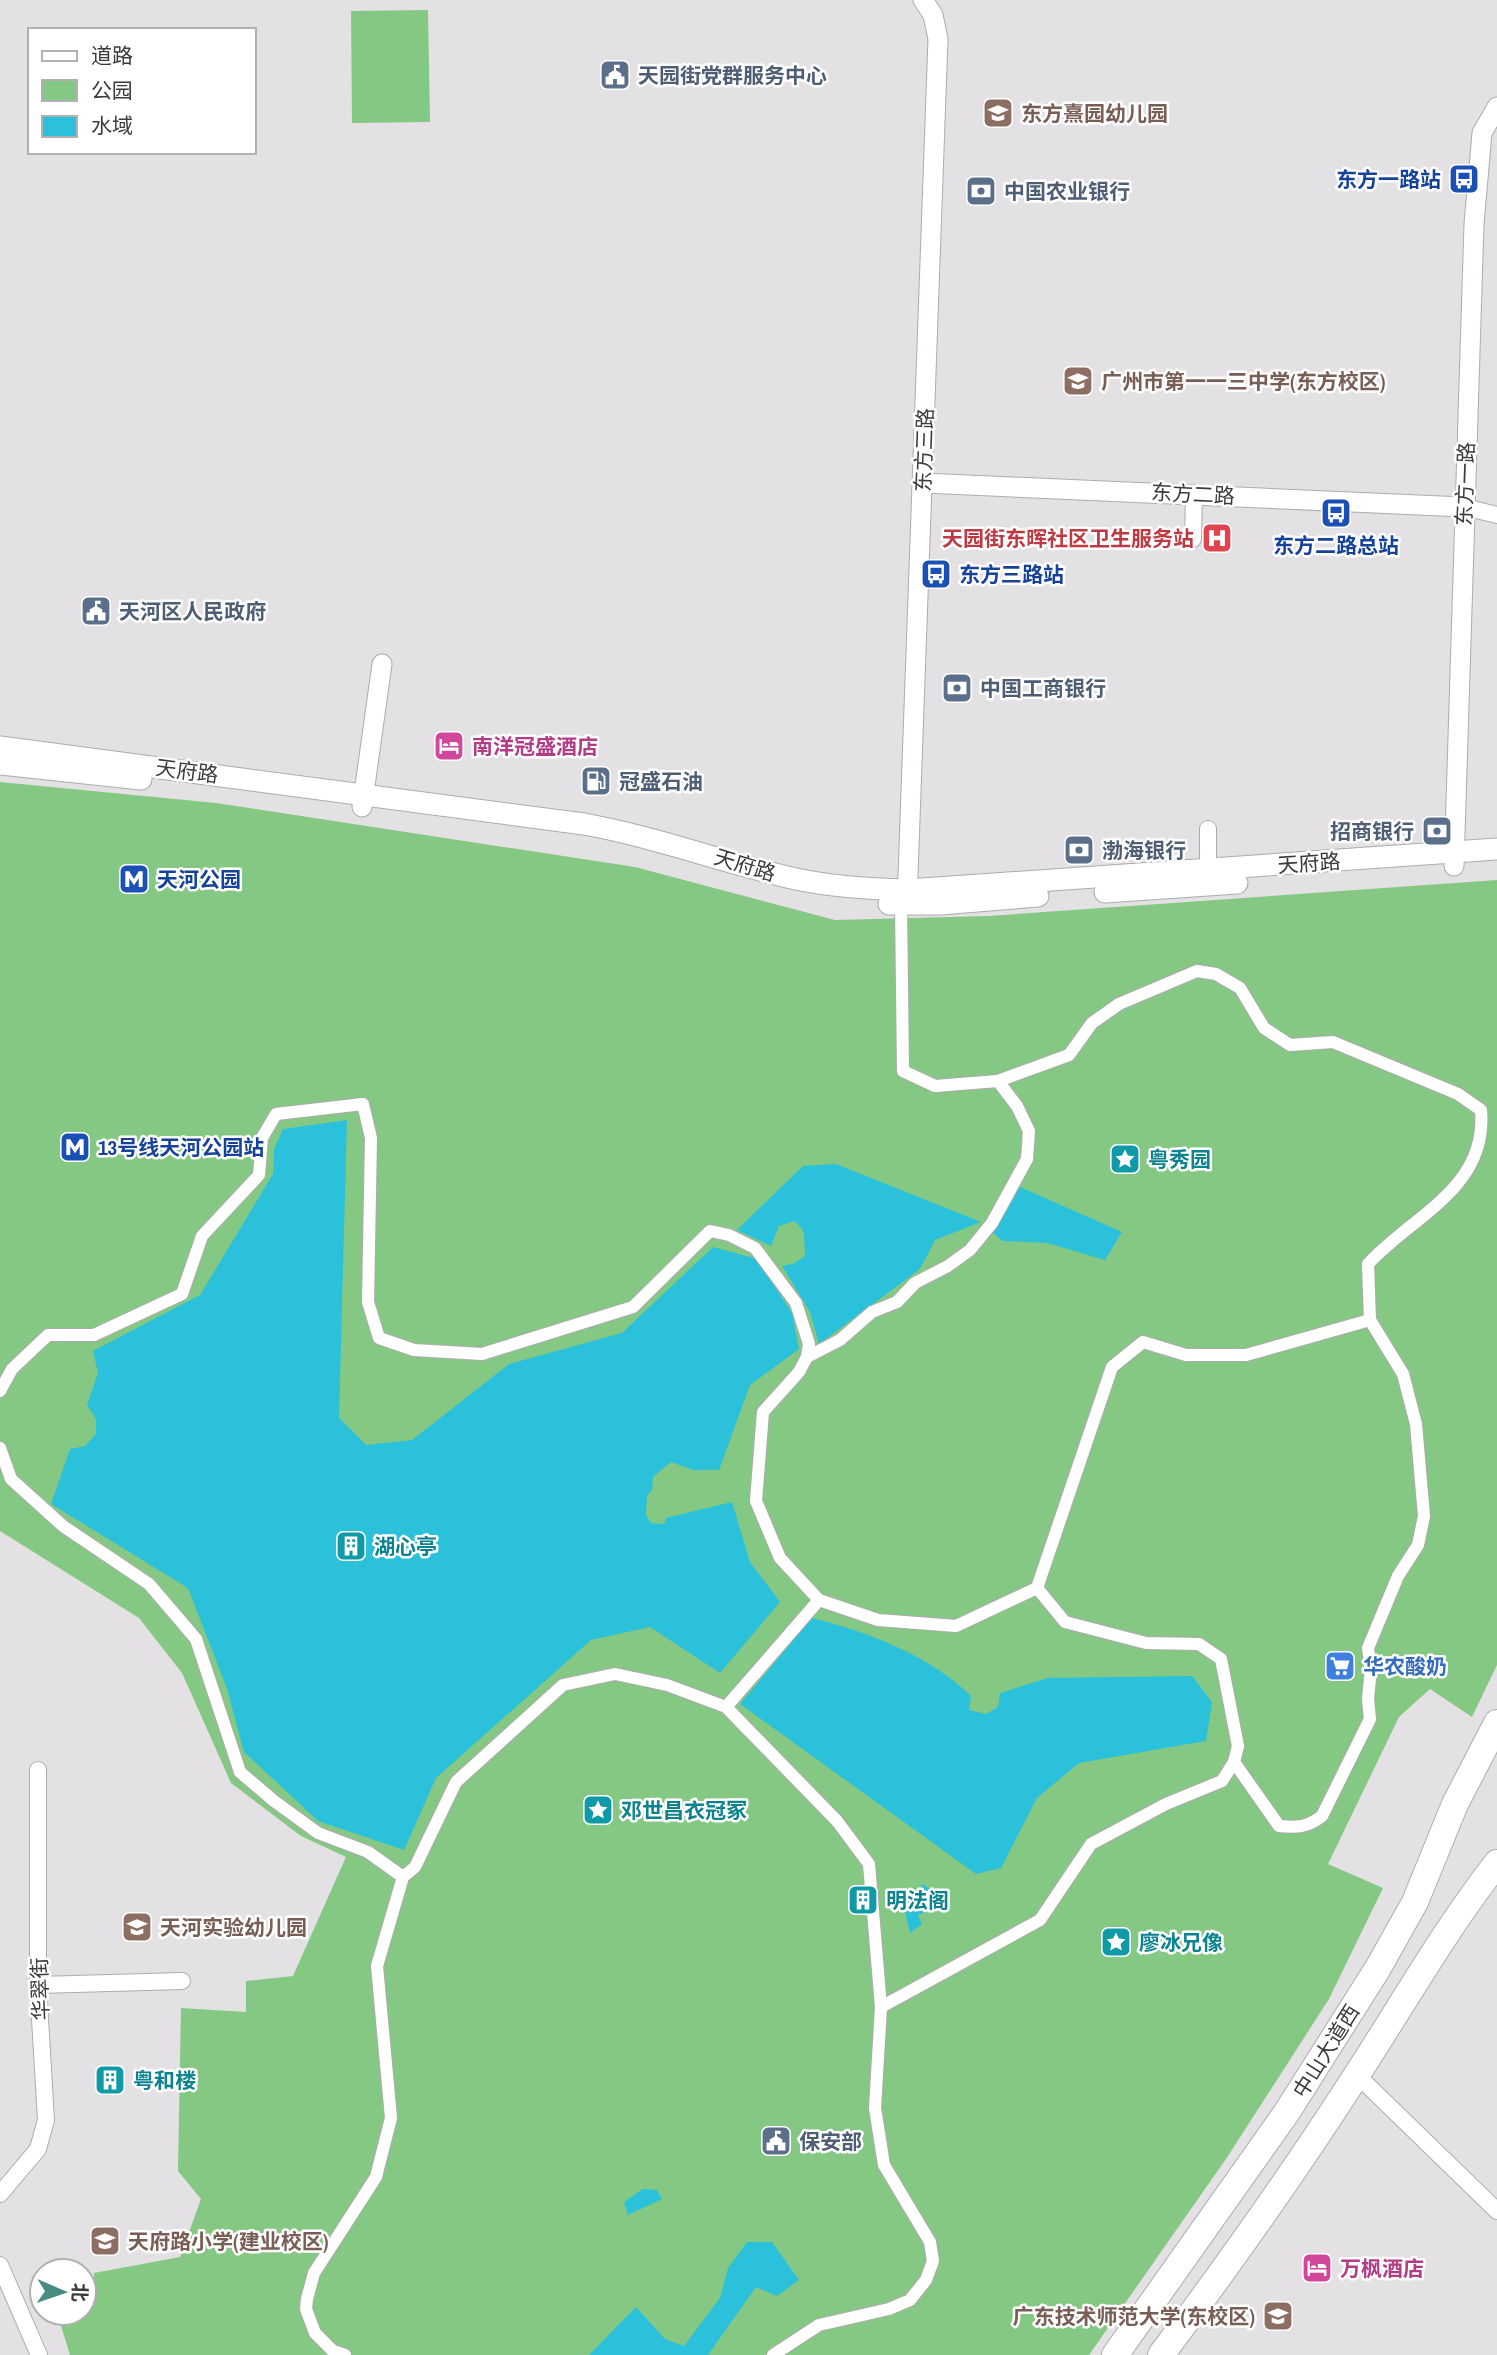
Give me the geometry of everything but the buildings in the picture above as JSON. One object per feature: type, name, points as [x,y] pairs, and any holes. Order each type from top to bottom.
[{"type":"highway","name":"中山大道西","points":[[1115,2355],[1280,2123],[1378,1968],[1415,1902],[1455,1804],[1497,1723]]},
{"type":"highway","name":"中山大道西","points":[[1161,2355],[1272,2203],[1357,2075],[1436,1946],[1497,1863]]},
{"type":"main road","name":"天府路","points":[[0,747],[600,840],[800,894],[940,904],[1454,859],[1497,849]]},
{"type":"main road","name":"天府路","points":[[0,764],[362,801]]},
{"type":"main road","name":"天府路","points":[[905,900],[1208,871],[1454,859],[1497,863]]},
{"type":"street","name":"东方三路","points":[[905,900],[938,39],[933,15],[923,0]]},
{"type":"street","name":"东方一路","points":[[1454,859],[1464,507],[1478,171],[1482,133],[1497,107]]},
{"type":"street","name":"东方二路","points":[[923,483],[1464,507]]},
{"type":"street","points":[[1192,539],[1194,494]]},
{"type":"street","points":[[1464,507],[1497,515]]},
{"type":"street","points":[[362,801],[382,664]]},
{"type":"street","points":[[1208,829],[1208,871]]},
{"type":"street","points":[[905,900],[903,1071],[936,1086],[998,1081],[1069,1055],[1092,1023],[1119,1004],[1197,971],[1216,974],[1240,988],[1264,1028],[1290,1045],[1333,1042],[1458,1094],[1481,1110],[1483,1133],[1477,1150],[1469,1167],[1443,1203],[1390,1240],[1368,1264],[1370,1320],[1404,1374],[1416,1424],[1424,1503],[1418,1545],[1398,1576],[1368,1648],[1370,1719],[1322,1816],[1311,1825],[1296,1828],[1279,1826],[1234,1762]]},
{"type":"street","points":[[807,1357],[840,1340],[872,1312],[898,1302],[915,1283],[948,1266],[970,1250],[992,1223],[1027,1159],[1029,1131],[1017,1106],[998,1081]]},
{"type":"street","points":[[0,1391],[12,1369],[48,1335],[94,1335],[182,1294],[202,1236],[259,1175],[262,1138],[276,1114],[363,1104],[371,1138],[368,1302],[379,1338],[414,1350],[482,1354],[633,1307],[710,1231],[729,1235],[755,1248],[796,1303],[809,1344],[807,1357],[799,1372],[763,1412],[756,1501],[780,1558],[819,1600],[878,1620],[956,1626],[1037,1588],[1112,1367],[1143,1342],[1186,1355],[1247,1355],[1370,1320]]},
{"type":"street","points":[[0,1448],[11,1479],[63,1526],[149,1584],[196,1639],[240,1772],[318,1833],[368,1852],[403,1877]]},
{"type":"street","points":[[881,2007],[1040,1920],[1091,1844],[1166,1804],[1222,1781],[1234,1762],[1238,1746],[1221,1659],[1199,1644],[1146,1643],[1065,1622],[1037,1588]]},
{"type":"street","points":[[726,1707],[819,1600]]},
{"type":"street","points":[[345,2355],[333,2351],[315,2333],[306,2309],[307,2300],[314,2273],[323,2256],[376,2177],[391,2118],[377,1966],[403,1877],[415,1867],[456,1782],[563,1685],[615,1674],[667,1685],[726,1707],[837,1821],[869,1864],[881,2007],[875,2108],[884,2165],[930,2242],[933,2261],[926,2280],[910,2300],[889,2309],[819,2325],[773,2355]]},
{"type":"street","name":"华翠街","points":[[0,2194],[38,2149],[46,2120],[38,1985],[38,1770]]},
{"type":"street","points":[[38,1985],[182,1981]]},
{"type":"street","points":[[1357,2075],[1497,2211]]},
{"type":"street","points":[[0,2265],[38,2355]]},
{"type":"green space","points":[[428,10],[430,122],[352,123],[351,11]]},
{"type":"green space","name":"天河公园","points":[[0,782],[216,803],[635,867],[835,920],[989,916],[1497,880],[1497,1665],[1472,1717],[1430,1689],[1399,1717],[1328,1864],[1383,1888],[1329,1999],[1228,2156],[1089,2355],[70,2355],[61,2327],[98,2327],[98,2272],[180,2257],[201,2199],[178,2171],[181,2008],[246,2012],[246,1981],[293,1976],[346,1857],[301,1836],[231,1783],[182,1673],[139,1618],[0,1531]]},
{"type":"water","points":[[347,1120],[339,1418],[366,1445],[412,1440],[509,1364],[622,1333],[713,1247],[757,1259],[792,1313],[799,1349],[750,1385],[719,1470],[693,1470],[671,1462],[653,1477],[652,1491],[647,1495],[646,1515],[651,1523],[664,1524],[666,1518],[732,1502],[750,1562],[780,1602],[720,1673],[650,1627],[591,1640],[436,1778],[404,1850],[318,1821],[244,1752],[227,1689],[188,1588],[51,1504],[70,1449],[85,1446],[96,1434],[96,1419],[87,1405],[98,1373],[93,1351],[200,1295],[273,1174],[274,1149],[283,1129]]},
{"type":"water","points":[[836,1164],[981,1222],[935,1240],[920,1269],[819,1344],[810,1312],[782,1266],[795,1263],[805,1256],[804,1232],[795,1221],[779,1226],[771,1246],[737,1230],[803,1166]]},
{"type":"water","points":[[1020,1187],[1122,1232],[1105,1260],[1047,1243],[1003,1241],[993,1233]]},
{"type":"water","points":[[812,1618],[855,1630],[917,1657],[954,1681],[971,1696],[969,1710],[986,1714],[998,1707],[1000,1693],[1048,1678],[1192,1676],[1212,1702],[1206,1741],[1079,1763],[1037,1798],[1001,1868],[976,1874],[740,1704]]},
{"type":"water","points":[[922,1884],[935,1892],[929,1897],[931,1910],[918,1915],[922,1924],[910,1933],[902,1899],[909,1895],[916,1899]]},
{"type":"water","points":[[643,2189],[657,2190],[662,2199],[628,2215],[624,2202]]},
{"type":"water","points":[[747,2242],[772,2242],[799,2280],[777,2296],[756,2287],[708,2355],[589,2355],[636,2307],[665,2339],[684,2346],[720,2298],[728,2268]]},
{"type":"place","name":"天园街党群服务中心","points":[[615,75]]},
{"type":"place","name":"东方熹园幼儿园","points":[[998,113]]},
{"type":"place","name":"东方一路站","points":[[1464,179]]},
{"type":"place","name":"中国农业银行","points":[[981,191]]},
{"type":"place","name":"广州市第一一三中学(东方校区)","points":[[1078,381]]},
{"type":"place","name":"东方二路总站","points":[[1336,513]]},
{"type":"place","name":"天园街东晖社区卫生服务站","points":[[1217,538]]},
{"type":"place","name":"东方三路站","points":[[936,574]]},
{"type":"place","name":"天河区人民政府","points":[[96,611]]},
{"type":"place","name":"中国工商银行","points":[[957,688]]},
{"type":"place","name":"南洋冠盛酒店","points":[[449,746]]},
{"type":"place","name":"冠盛石油","points":[[596,781]]},
{"type":"place","name":"招商银行","points":[[1437,831]]},
{"type":"place","name":"渤海银行","points":[[1079,850]]},
{"type":"place","name":"天河公园","points":[[134,879]]},
{"type":"place","name":"13号线天河公园站","points":[[75,1147]]},
{"type":"place","name":"粤秀园","points":[[1125,1159]]},
{"type":"place","name":"湖心亭","points":[[351,1546]]},
{"type":"place","name":"华农酸奶","points":[[1340,1666]]},
{"type":"place","name":"邓世昌衣冠冢","points":[[598,1810]]},
{"type":"place","name":"明法阁","points":[[863,1900]]},
{"type":"place","name":"天河实验幼儿园","points":[[137,1927]]},
{"type":"place","name":"廖冰兄像","points":[[1116,1942]]},
{"type":"place","name":"粤和楼","points":[[110,2080]]},
{"type":"place","name":"保安部","points":[[776,2141]]},
{"type":"place","name":"天府路小学(建业校区)","points":[[105,2241]]},
{"type":"place","name":"万枫酒店","points":[[1317,2268]]},
{"type":"place","name":"广东技术师范大学(东校区)","points":[[1278,2316]]}]
